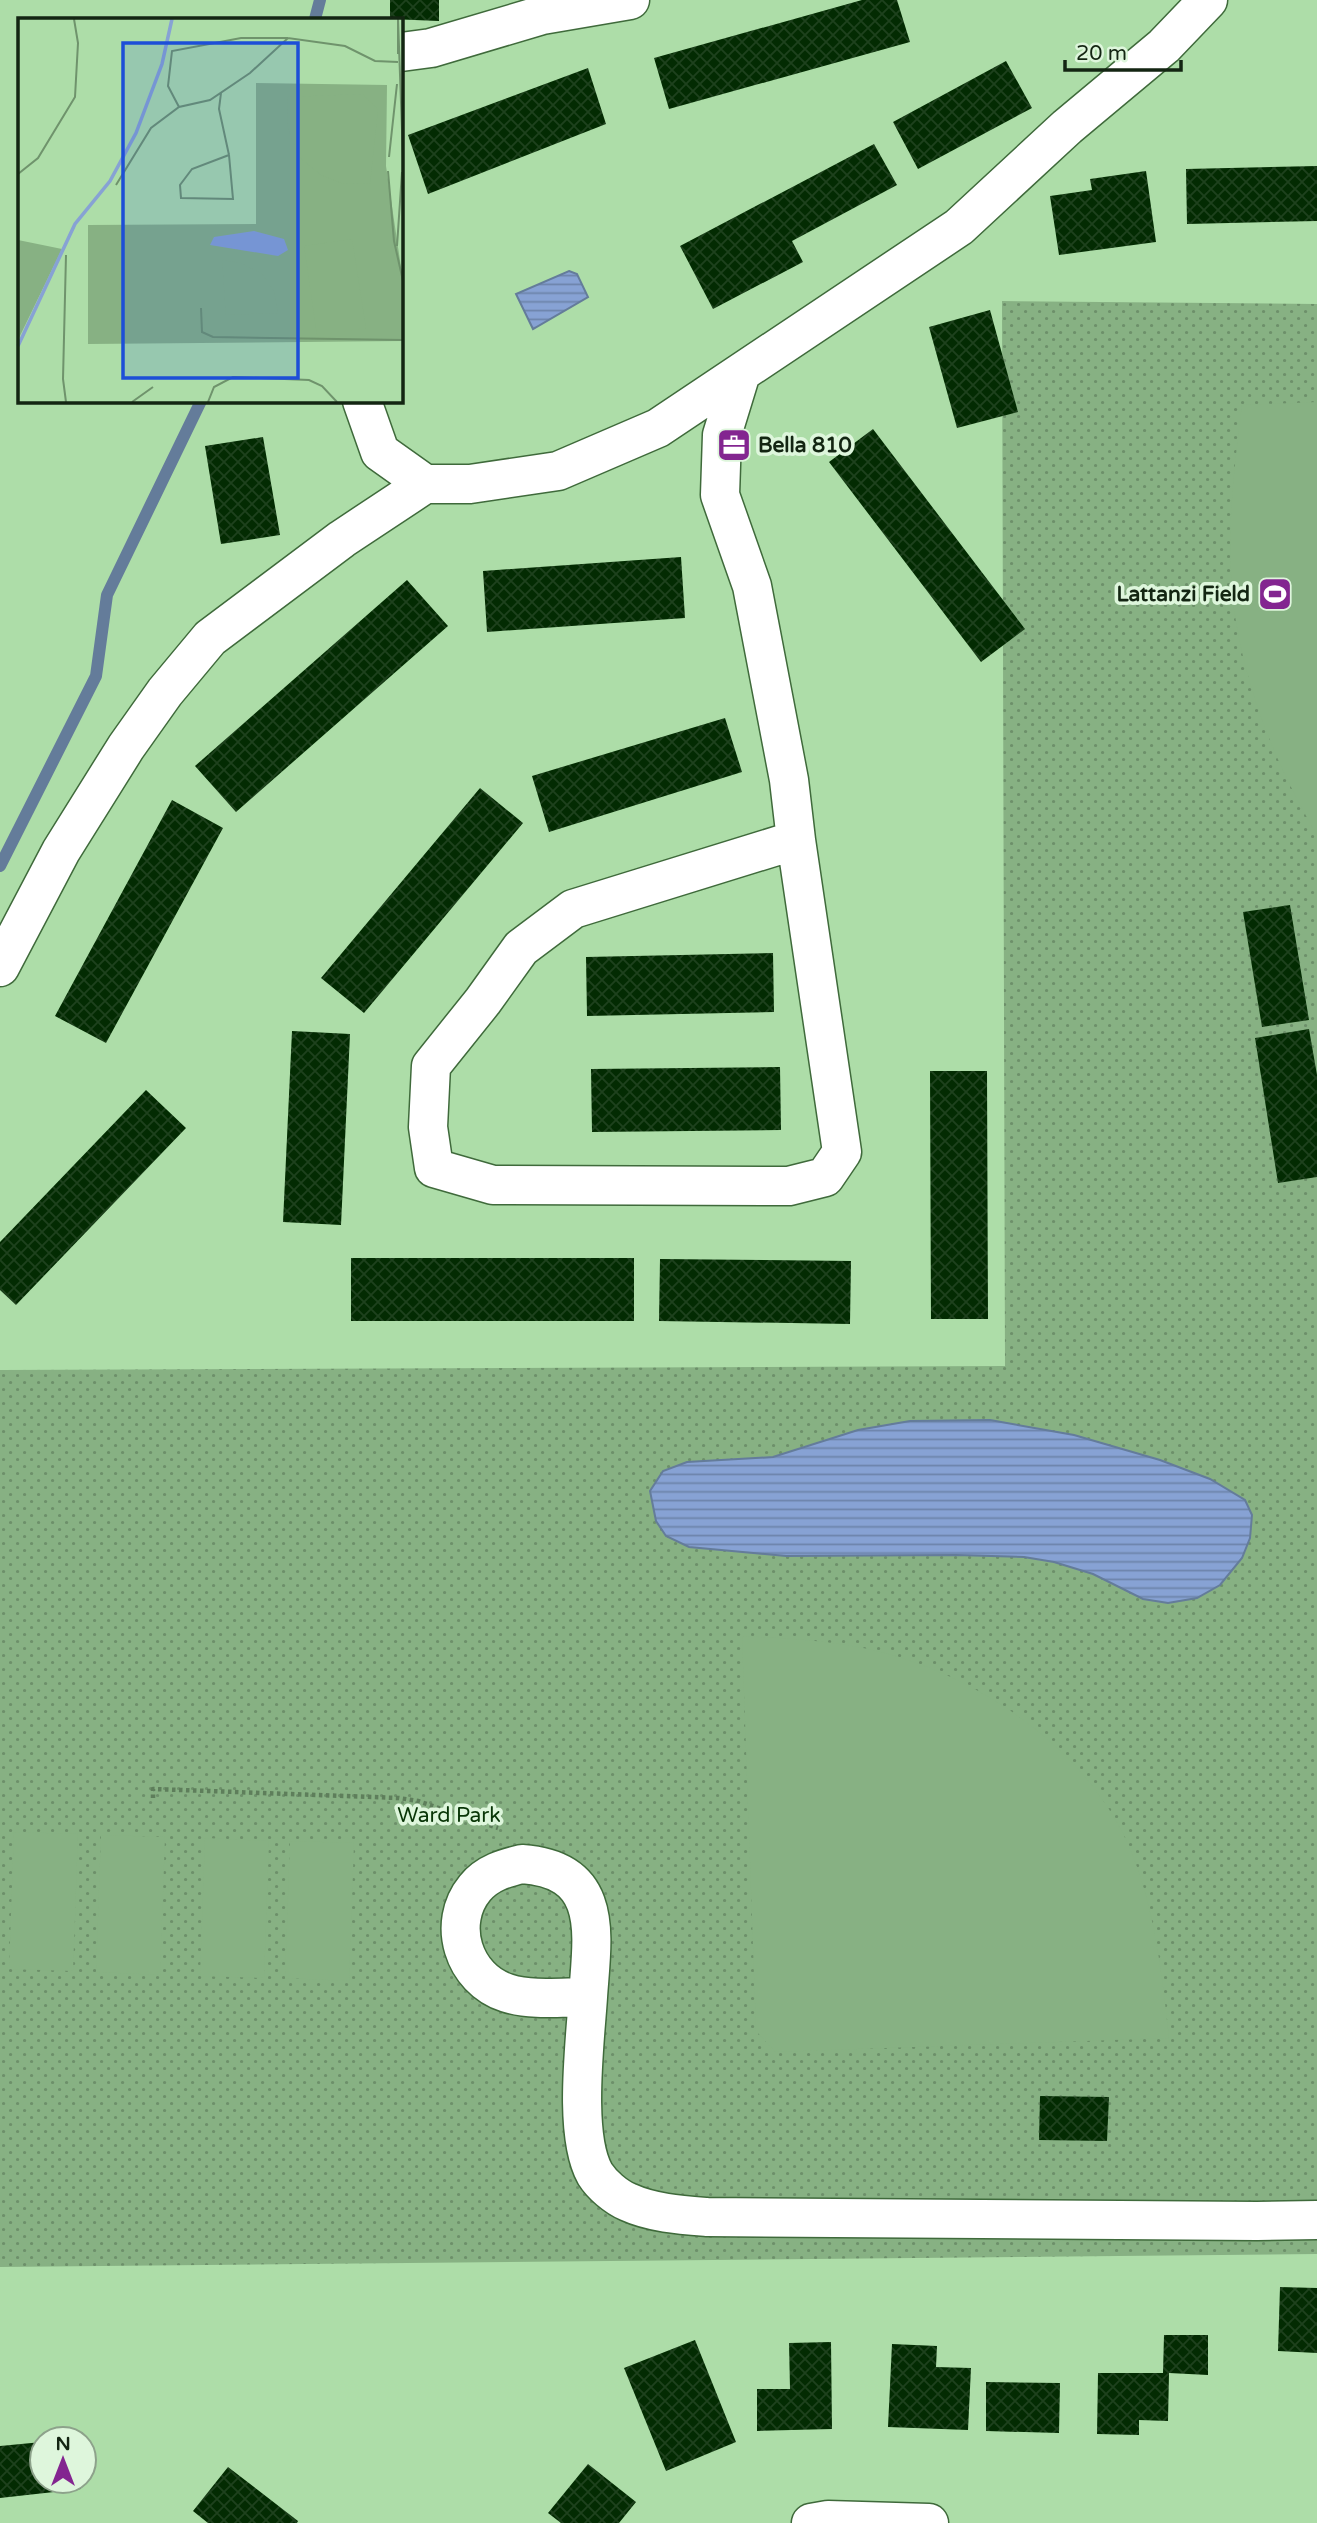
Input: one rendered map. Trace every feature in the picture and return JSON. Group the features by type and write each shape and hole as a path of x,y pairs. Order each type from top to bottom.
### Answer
{"street":[{"path":"402,52 430,48 542,15 630,0"},
{"path":"0,967 61,851 126,747 164,692 210,638 342,538 425,484 470,484 558,471 658,428 959,227 1067,127 1164,46 1208,0"},
{"path":"741,373 722,435 720,495 752,586 789,779 842,1152 825,1177 789,1186 493,1185 434,1168 428,1127 431,1066 521,948 573,909 796,840"},
{"path":"362,402 380,452 425,484"},
{"path":"588,1997 507,1993 490,1985 476,1973 466,1957 461,1939 461,1920 466,1902 476,1887 489,1875 522,1864 541,1865 557,1871 572,1882 583,1896 591,1914 592,1934 583,2095 587,2152 596,2174 609,2190 626,2202 677,2215 707,2217 1317,2220"},
{"path":"811,2523 828,2520 929,2523"}],"path":[{"path":"153,1798 153,1789 342,1795 418,1801 523,1837 522,1864"}],"green space":[{"name":"Ward Park","path":"1002,301 1317,304 1317,2254 0,2267 0,1370 1005,1366"},
{"name":"Lattanzi Field","path":"1317,402 1317,835 1278,759 1249,678 1232,595 1230,541 1242,405"},
{"path":"742,1636 858,1647 901,1658 945,1674 987,1696 1026,1722 1062,1753 1094,1787 1119,1826 1137,1867 1154,1930 1169,2038 775,2052 756,2031"},
{"path":"14,1832 78,1834 73,1971 9,1969"},
{"path":"101,1835 165,1837 160,1975 96,1972"},
{"path":"205,1838 269,1841 264,1978 200,1976"},
{"path":"290,1841 354,1843 349,1981 285,1978"}],"water":[{"path":"569,271 577,274 588,297 533,329 516,294"},
{"path":"990,1420 1074,1435 1160,1460 1210,1479 1245,1500 1252,1515 1250,1538 1242,1558 1220,1585 1197,1598 1168,1603 1143,1599 1093,1574 1054,1562 1024,1557 786,1556 689,1547 666,1536 656,1521 650,1491 663,1471 687,1462 773,1457 858,1430 910,1421"}],"building":[{"path":"390,0 439,0 439,21 390,18"},
{"path":"862,0 897,0 910,42 669,109 654,58"},
{"path":"1006,61 1032,108 918,169 893,122"},
{"path":"588,68 606,124 428,194 408,135"},
{"path":"874,144 897,185 792,241 803,262 713,309 680,246"},
{"path":"1317,166 1317,221 1187,224 1186,169"},
{"path":"1146,171 1156,242 1059,255 1050,196 1092,190 1090,179"},
{"path":"990,310 1018,412 957,428 929,327"},
{"path":"873,429 1025,629 981,662 829,462"},
{"path":"263,437 280,535 221,544 205,446"},
{"path":"681,557 685,618 487,632 483,571"},
{"path":"407,580 448,626 236,812 195,766"},
{"path":"725,718 742,772 549,832 532,776"},
{"path":"480,788 523,823 364,1013 321,978"},
{"path":"172,800 223,828 106,1043 55,1016"},
{"path":"1290,905 1309,1020 1262,1027 1243,912"},
{"path":"773,953 774,1012 587,1016 586,957"},
{"path":"1309,1029 1317,1075 1317,1177 1278,1183 1255,1038"},
{"path":"292,1031 350,1034 341,1225 283,1222"},
{"path":"780,1067 781,1130 592,1132 591,1069"},
{"path":"930,1071 987,1071 988,1319 931,1319"},
{"path":"146,1090 186,1128 16,1305 0,1290 0,1242"},
{"path":"351,1258 634,1258 634,1321 351,1321"},
{"path":"660,1259 851,1261 850,1324 659,1321"},
{"path":"1040,2096 1109,2097 1107,2141 1039,2140"},
{"path":"1280,2287 1317,2288 1317,2353 1278,2351"},
{"path":"1164,2335 1208,2335 1208,2375 1169,2373 1168,2421 1139,2420 1139,2435 1097,2434 1098,2373 1163,2373"},
{"path":"695,2340 736,2442 666,2471 624,2368"},
{"path":"831,2342 832,2429 757,2431 757,2389 790,2389 789,2343"},
{"path":"892,2344 937,2346 936,2367 971,2368 968,2430 888,2427"},
{"path":"986,2382 1060,2383 1059,2433 986,2431"},
{"path":"28,2443 28,2495 0,2498 0,2446"},
{"path":"588,2464 636,2502 619,2523 561,2523 548,2513"},
{"path":"228,2467 298,2521 297,2523 208,2523 193,2511"}],"waterway":[{"path":"315,18 320,0"},
{"path":"0,866 96,676 107,595 201,402"}],"place":[{"name":"Bella 810","path":"734,445"},
{"name":"Lattanzi Field","path":"1275,594"}]}
